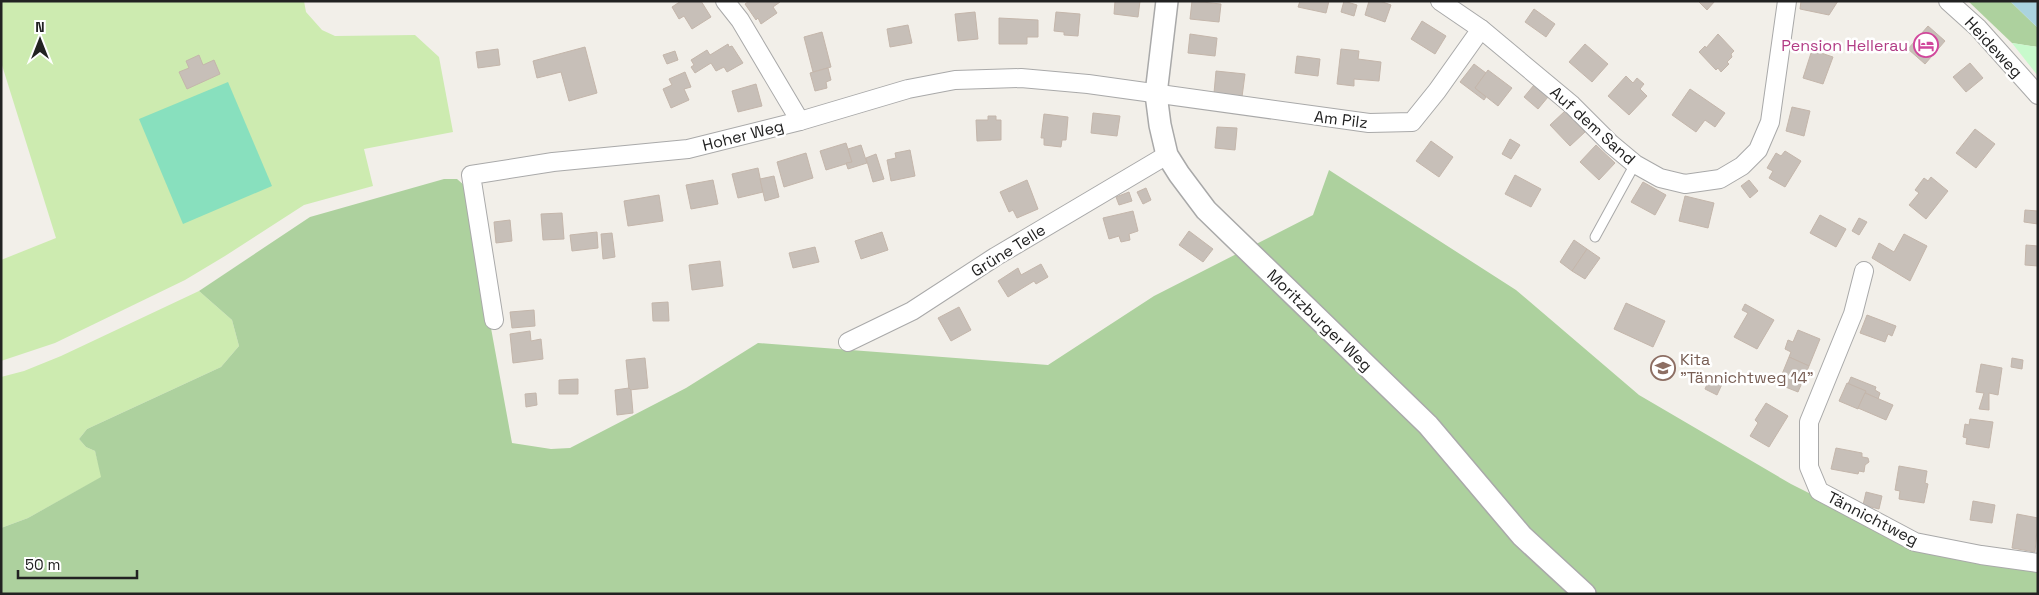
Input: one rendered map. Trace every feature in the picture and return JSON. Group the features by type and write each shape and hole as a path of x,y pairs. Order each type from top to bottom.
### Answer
{"street":[{"path":"725,1 740,20 800,121"},
{"name":"Moritzburger Weg","path":"1167,1 1156,94 1160,125 1167,155 1179,174 1206,210 1428,425 1522,536 1585,594"},
{"name":"Auf dem Sand","path":"1440,1 1481,29 1572,105 1611,144 1635,164 1660,178 1685,184 1720,179 1742,166 1758,150 1770,122 1787,1"},
{"name":"Heideweg","path":"1948,1 1978,28 2038,96"},
{"name":"Am Pilz","path":"1156,94 1369,123 1412,122 1437,91 1481,29"},
{"name":"Hoher Weg","path":"494,320 471,175 553,162 688,149 800,121 908,89 955,80 1021,78 1088,84 1156,94"},
{"name":"Grüne Telle","path":"848,342 912,311 995,257 1167,155"},
{"name":"Tännichtweg","path":"1864,271 1853,314 1809,422 1809,467 1819,491 1915,542 1981,555 2038,563"}],"lane":[{"path":"1595,237 1635,164"}],"green space":[{"path":"1,1 304,1 306,12 322,30 335,36 415,35 439,57 453,132 364,149 373,186 304,205 185,280 55,343 1,361 1,260 56,238 1,62"},
{"path":"1968,1 2010,1 2038,28 2038,47 2012,43"},
{"path":"2012,43 2038,47 2038,76"},
{"path":"228,82 272,186 183,224 139,119"},
{"path":"1329,170 1516,290 1639,395 1791,484 1914,546 2038,568 2038,594 1,594 1,528 28,518 101,477 95,451 86,447 79,439 87,429 221,367 239,346 232,320 199,291 310,217 444,179 457,179 465,186 512,443 551,449 570,448 686,388 758,343 1048,365 1154,296 1313,215"},
{"path":"199,291 232,320 239,346 221,367 87,429 79,439 86,447 95,451 102,477 28,518 1,528 1,377 24,371 61,356"}],"water":[{"path":"2010,1 2038,1 2038,28"}],"building":[{"path":"681,1 701,1 711,17 692,29 684,16 679,19 672,7"},
{"path":"749,1 780,2 773,7 777,13 761,24 745,4"},
{"path":"1115,1 1140,1 1138,17 1114,14"},
{"path":"1192,1 1221,4 1219,22 1190,19"},
{"path":"1300,1 1329,1 1326,13 1298,7"},
{"path":"1344,1 1357,5 1354,16 1341,12"},
{"path":"1369,1 1380,1 1391,5 1385,22 1365,15"},
{"path":"1698,1 1715,1 1707,10"},
{"path":"1801,1 1838,1 1829,15 1800,9"},
{"path":"1534,9 1555,24 1546,37 1525,22"},
{"path":"975,12 978,39 958,41 955,14"},
{"path":"1056,12 1080,14 1078,36 1064,35 1064,32 1054,31"},
{"path":"999,18 1038,20 1038,37 1027,37 1027,44 999,44"},
{"path":"1422,21 1446,36 1435,54 1411,39"},
{"path":"908,25 912,43 890,47 887,29"},
{"name":"Pension Hellerau","path":"1928,26 1945,41 1925,64 1908,49"},
{"path":"822,32 831,67 813,72 804,37"},
{"path":"1190,34 1217,38 1215,56 1188,53"},
{"path":"1718,34 1734,51 1731,54 1732,57 1727,62 1729,64 1721,72 1718,68 1716,70 1699,52 1705,46 1706,48"},
{"path":"728,44 729,47 732,46 743,63 727,72 724,67 716,71 711,63 695,73 691,67 694,65 691,60 707,50 710,55"},
{"path":"1585,44 1608,64 1592,82 1569,62"},
{"path":"585,47 597,93 569,101 561,72 537,78 533,61"},
{"path":"498,49 500,65 478,68 476,52"},
{"path":"1341,49 1359,51 1358,59 1381,62 1379,81 1354,79 1354,86 1337,84"},
{"path":"1812,50 1833,57 1823,84 1803,78"},
{"path":"675,51 678,60 667,64 663,55"},
{"path":"199,55 203,65 214,60 220,74 187,89 179,72 189,68 186,61"},
{"path":"1297,56 1320,59 1318,76 1295,73"},
{"path":"1970,63 1983,78 1966,92 1953,77"},
{"path":"1474,64 1486,73 1475,88 1486,97 1484,100 1460,82"},
{"path":"828,68 831,80 826,82 827,88 815,91 810,73"},
{"path":"1488,70 1512,88 1498,106 1475,88"},
{"path":"1216,71 1245,74 1242,97 1214,93"},
{"path":"685,72 691,87 684,89 689,100 671,108 663,89 672,85 669,79"},
{"path":"1626,76 1633,83 1637,78 1644,84 1640,89 1647,96 1629,115 1608,96"},
{"path":"756,84 762,106 738,112 732,91"},
{"path":"1534,85 1548,97 1538,109 1524,97"},
{"path":"1690,89 1725,113 1715,127 1705,120 1696,132 1672,115"},
{"path":"1792,107 1810,111 1804,136 1786,131"},
{"path":"1565,111 1585,132 1570,146 1550,125"},
{"path":"1093,113 1120,116 1117,136 1091,133"},
{"path":"1044,114 1068,117 1066,140 1062,140 1061,147 1044,145 1044,138 1041,138"},
{"path":"988,116 996,116 996,120 1001,120 1001,140 977,141 976,120 988,120"},
{"path":"1217,127 1237,128 1235,150 1215,148"},
{"path":"1975,129 1995,144 1976,168 1956,153"},
{"path":"1510,139 1520,145 1511,159 1502,154"},
{"path":"1431,141 1453,157 1439,177 1416,161"},
{"path":"846,143 852,162 826,170 820,151"},
{"path":"861,145 867,163 848,169 846,163 852,162 848,149"},
{"path":"1596,145 1615,163 1599,180 1580,162"},
{"path":"910,150 915,176 891,181 887,160 896,158 895,153"},
{"path":"1785,151 1801,161 1785,187 1769,178 1773,171 1767,168 1776,153 1781,156"},
{"path":"806,153 813,178 784,187 777,162"},
{"path":"876,154 884,179 873,182 866,158"},
{"path":"758,168 763,192 738,198 732,174"},
{"path":"1515,175 1541,189 1531,207 1505,194"},
{"path":"774,176 779,197 765,201 760,179"},
{"path":"1931,177 1948,191 1926,219 1909,205 1919,193 1915,190 1924,178 1928,181"},
{"path":"713,180 718,204 691,209 686,185"},
{"path":"1027,180 1038,209 1017,218 1013,210 1009,212 1000,192"},
{"path":"1749,180 1758,191 1750,198 1741,186"},
{"path":"1643,182 1666,195 1655,215 1631,202"},
{"path":"1146,188 1151,200 1143,204 1137,192"},
{"path":"1129,192 1132,201 1119,205 1116,197"},
{"path":"659,195 663,221 628,226 624,201"},
{"path":"1685,196 1714,203 1708,228 1679,221"},
{"path":"2025,210 2038,211 2038,224 2024,222"},
{"path":"1133,211 1138,231 1129,234 1130,240 1121,242 1119,236 1109,239 1103,218"},
{"path":"562,213 564,239 543,240 541,214"},
{"path":"1820,215 1846,229 1836,247 1810,233"},
{"path":"1859,218 1867,222 1859,235 1852,231"},
{"path":"510,220 512,241 496,243 494,222"},
{"path":"1189,231 1213,249 1203,262 1179,245"},
{"path":"597,232 598,248 572,251 570,235"},
{"path":"882,232 888,250 861,259 855,241"},
{"path":"612,233 615,257 603,259 601,234"},
{"path":"1904,234 1927,246 1910,281 1872,258 1879,243 1894,252"},
{"path":"1574,240 1587,249 1572,271 1560,262"},
{"path":"2026,245 2038,246 2038,266 2025,265"},
{"path":"815,247 819,262 793,268 789,253"},
{"path":"1587,249 1600,258 1585,279 1572,271"},
{"path":"720,261 723,286 692,290 689,265"},
{"path":"1041,264 1048,277 1036,284 1034,281 1008,297 998,281 1018,268 1021,275"},
{"path":"668,302 669,321 653,321 652,303"},
{"path":"1626,303 1665,321 1653,347 1614,329"},
{"path":"1745,304 1774,320 1757,349 1734,337 1748,313 1742,310"},
{"path":"959,307 971,330 951,341 938,318"},
{"path":"534,310 535,326 512,328 510,312"},
{"path":"1867,315 1896,326 1892,336 1888,334 1885,342 1860,333"},
{"path":"1798,330 1820,339 1809,366 1789,357 1791,352 1785,349 1788,340 1793,342"},
{"path":"530,331 531,341 541,339 543,359 513,363 510,334"},
{"path":"1789,357 1809,366 1798,392 1778,384"},
{"path":"645,358 648,388 629,390 626,360"},
{"path":"2012,358 2023,360 2022,369 2011,367"},
{"path":"1981,364 2002,368 1998,395 1989,393 1989,410 1979,409 1984,393 1976,392"},
{"path":"1711,375 1724,380 1717,395 1705,389"},
{"path":"1851,377 1876,387 1875,390 1880,393 1878,399 1848,384"},
{"path":"578,379 578,394 559,394 559,380"},
{"path":"1847,383 1866,391 1858,409 1839,401"},
{"path":"629,388 631,390 633,413 617,415 615,390"},
{"path":"536,393 537,405 526,407 525,394"},
{"path":"1865,393 1893,405 1886,420 1858,408"},
{"path":"1766,403 1788,416 1769,447 1750,436 1758,423 1755,420"},
{"path":"1970,419 1993,422 1989,448 1966,444 1967,438 1963,437 1965,424 1969,425"},
{"path":"1836,448 1862,453 1862,457 1868,458 1869,462 1865,465 1864,472 1859,471 1858,474 1831,469"},
{"path":"1899,466 1927,471 1925,483 1928,484 1924,503 1899,499 1900,491 1895,490"},
{"path":"1866,492 1882,496 1879,509 1863,505"},
{"path":"1973,501 1995,505 1992,523 1970,520"},
{"path":"2017,514 2038,518 2035,552 2012,548"}],"place":[{"name":"Pension Hellerau","path":"1926,45"},
{"name":"Kita \"Tännichtweg 14\"","path":"1663,368"}]}
